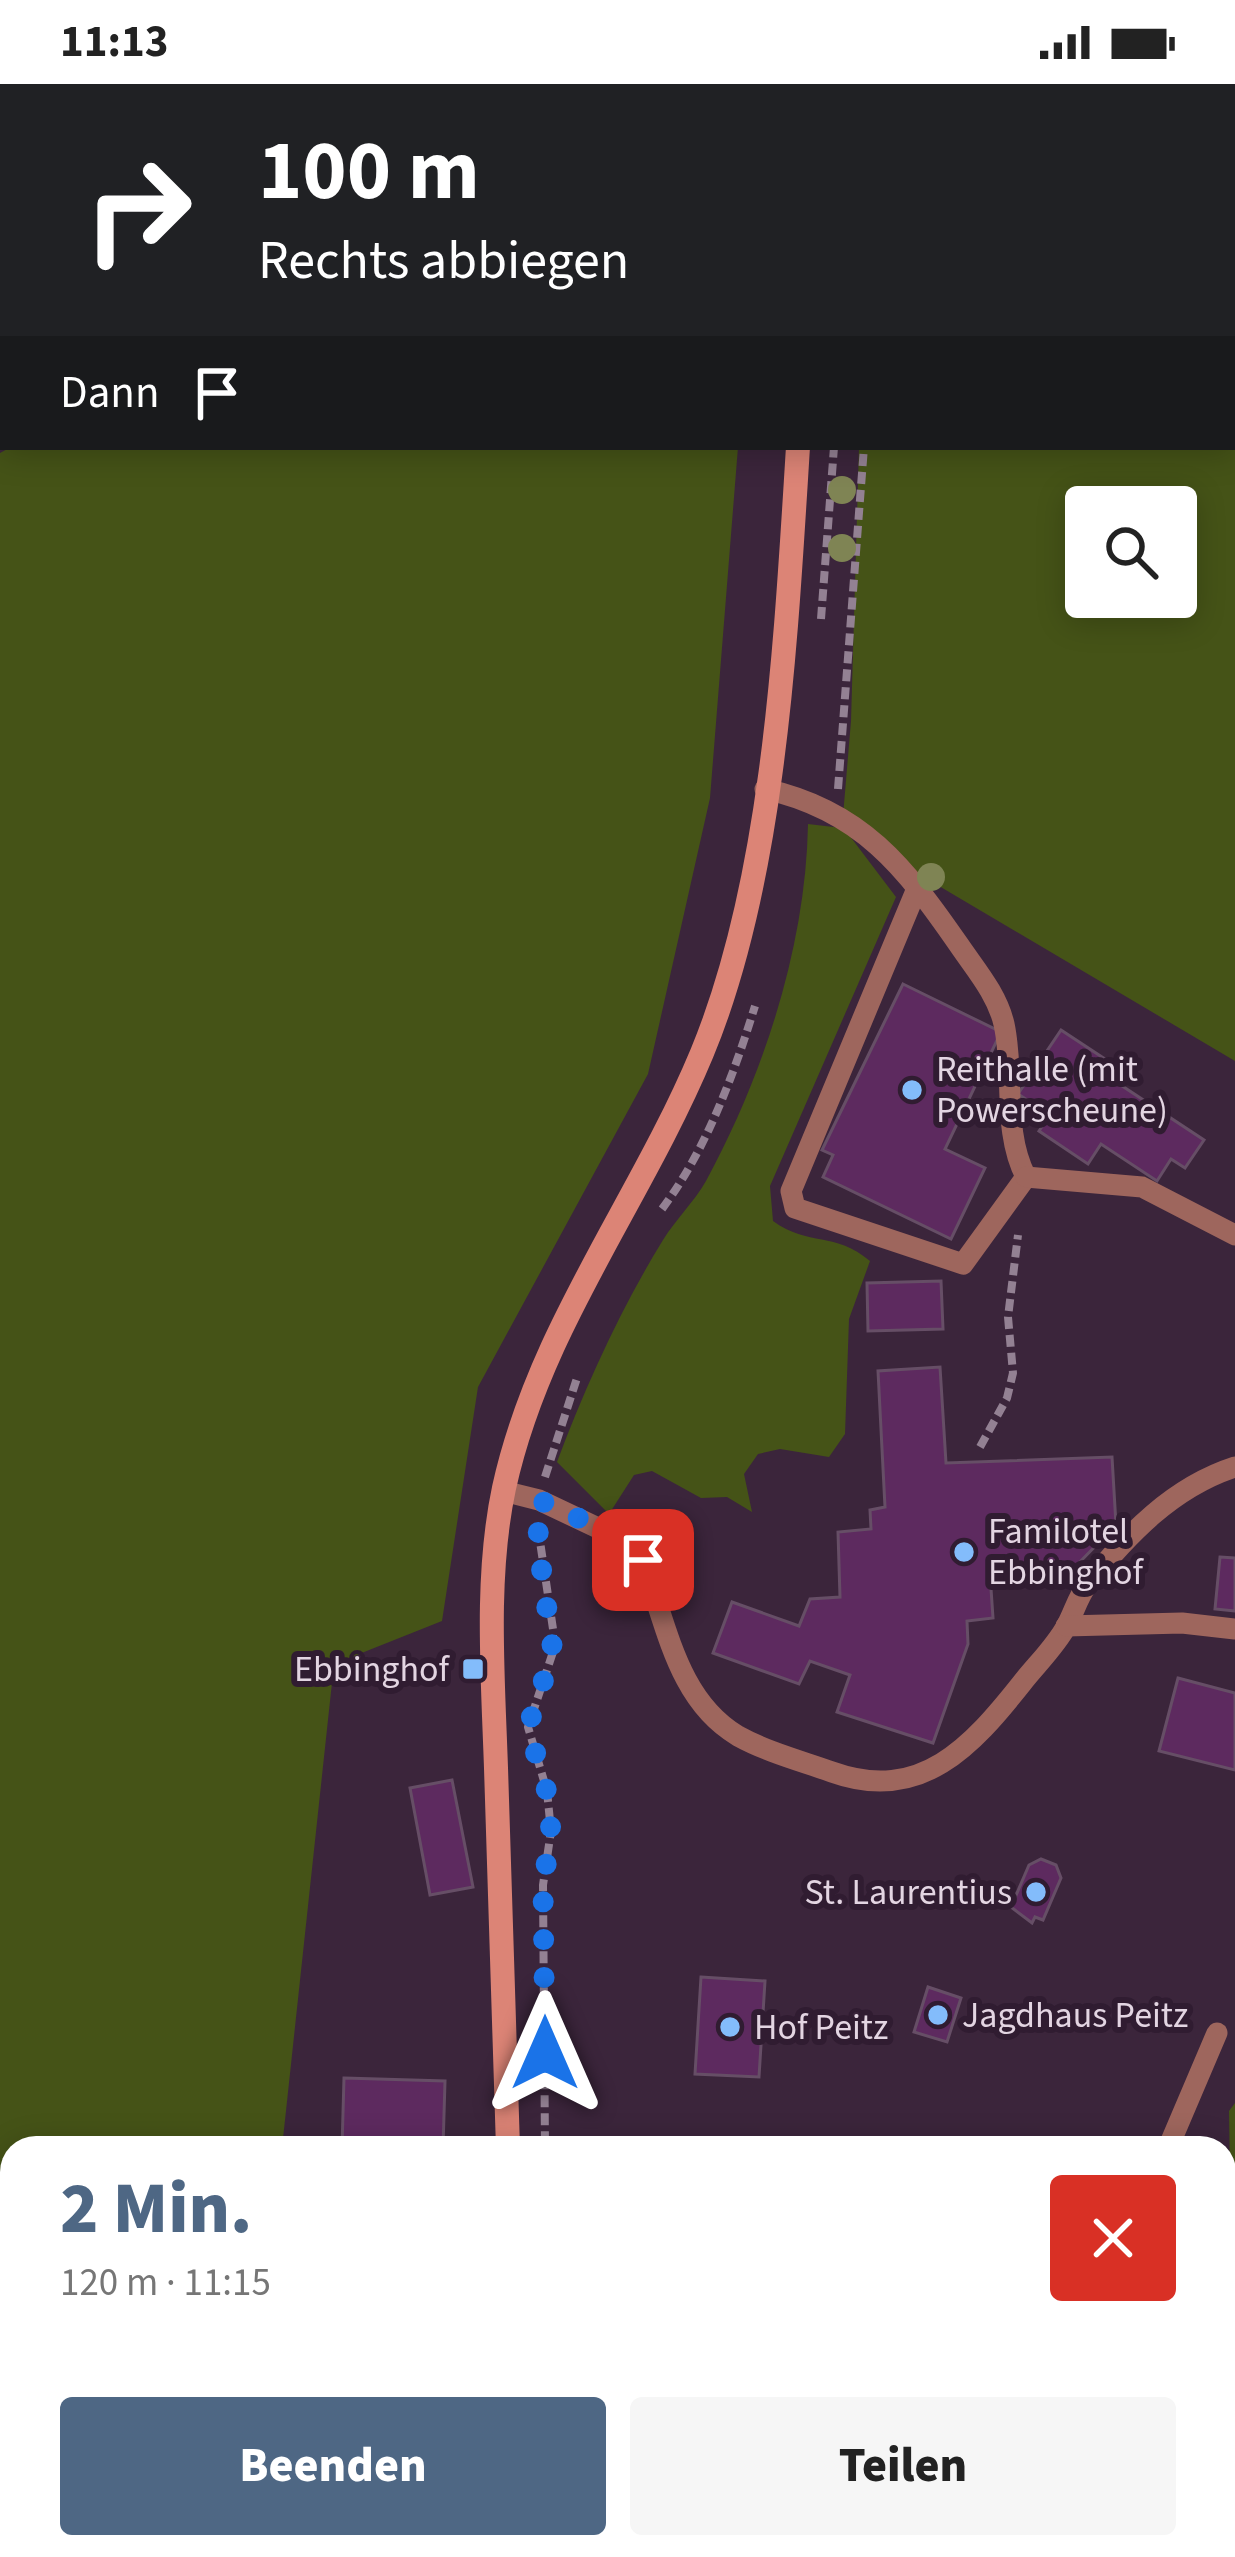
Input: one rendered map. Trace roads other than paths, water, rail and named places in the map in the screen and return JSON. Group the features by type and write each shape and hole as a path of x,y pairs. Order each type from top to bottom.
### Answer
{"street":[{"path":"508,2136 493,1675 503,1491 524,1412 555,1334 704,1048 736,944 765,789 798,450"}],"lane":[{"path":"765,789 839,814 883,848 918,886 994,995 1003,1019 1013,1153 1026,1177"},
{"path":"918,886 799,1166 791,1191 795,1208 963,1264 1026,1177"},
{"path":"1026,1177 1142,1187 1235,1235"},
{"path":"503,1491 539,1500 636,1546 683,1673 710,1713 754,1744 849,1779 880,1782 916,1775 965,1751 1066,1626 1085,1587 1156,1511 1181,1490 1235,1467"},
{"path":"1066,1626 1182,1622 1235,1629"},
{"path":"1173,2136 1217,2032"}],"place":[{"name":"Reithalle (mit Powerscheune)","path":"912,1090"},
{"name":"Familotel Ebbinghof","path":"964,1552"},
{"name":"Ebbinghof","path":"473,1669"},
{"name":"St. Laurentius","path":"1036,1892"},
{"name":"Jagdhaus Peitz","path":"938,2015"},
{"name":"Hof Peitz","path":"730,2027"}]}
